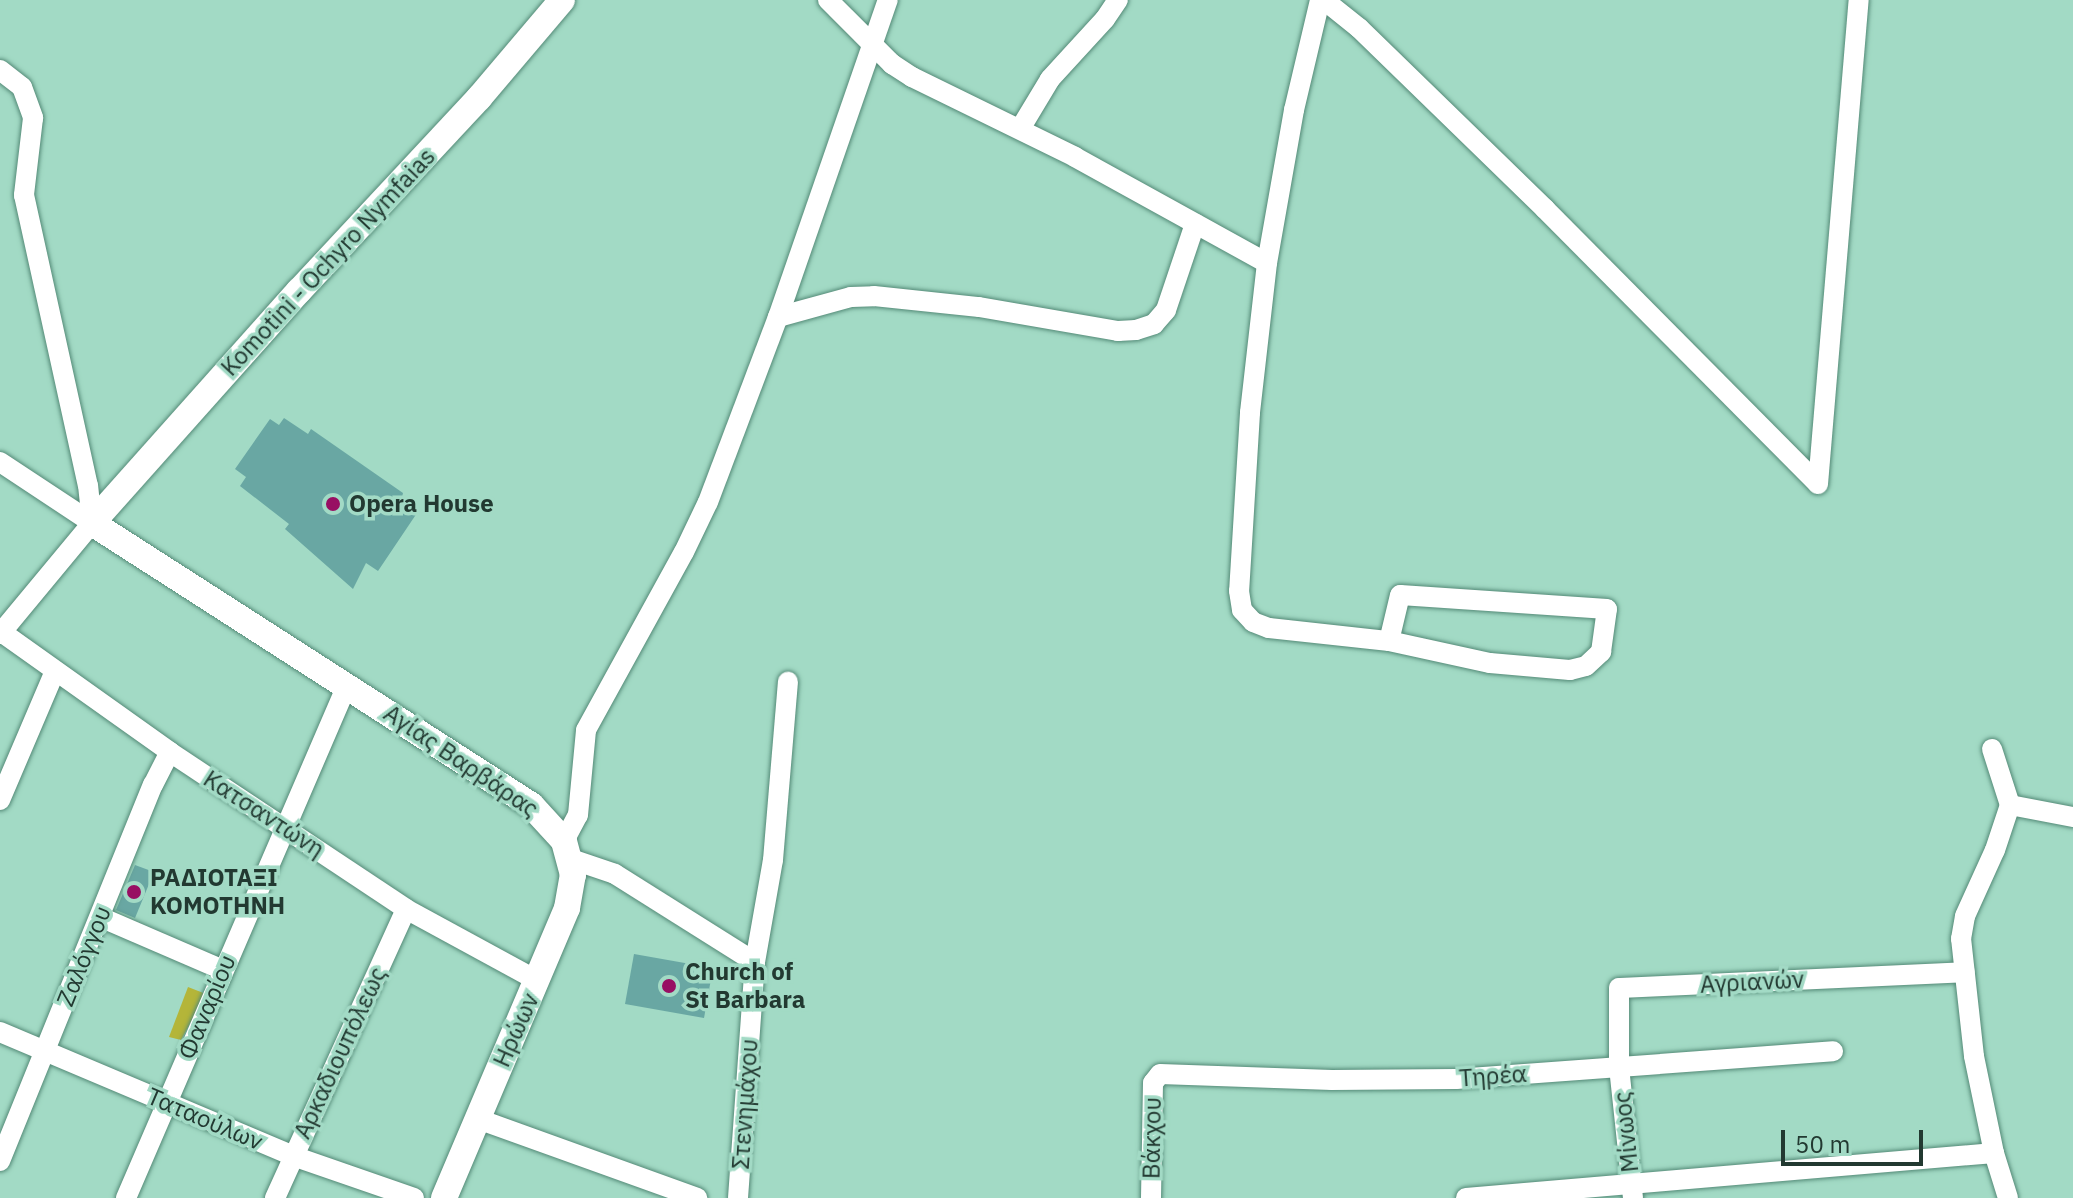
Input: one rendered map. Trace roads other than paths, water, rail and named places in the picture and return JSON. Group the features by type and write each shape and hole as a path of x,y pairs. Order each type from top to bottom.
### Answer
{"main road":[{"name":"Komotini - Ochyro Nymfaias","path":"92,523 299,291 479,98 562,0"},
{"name":"Αγίας Βαρβάρας","path":"92,523 531,805 568,850"},
{"name":"Ηρώων","path":"444,1198 567,908 573,875 568,850"}],"street":[{"path":"828,0 872,46 912,77 1020,129 1267,263"},
{"path":"568,850 578,815 586,730 684,552 708,502 778,317 888,0"},
{"path":"1020,129 1050,79 1105,19 1118,0"},
{"path":"1389,641 1400,595 1607,609 1601,652 1586,666 1570,670 1490,663 1389,641 1269,628 1253,622 1242,610 1239,591 1250,413 1267,263 1294,110 1322,0 1359,28 1523,188 1818,484 1859,0"},
{"path":"0,70 22,87 33,118 24,195 88,485 92,523 0,633"},
{"path":"778,317 851,297 874,296 979,307 1118,331 1136,330 1154,324 1166,310 1195,224"},
{"name":"Αγίας Βαρβάρας","path":"0,462 92,523"},
{"name":"Κατσαντώνη","path":"0,633 170,752 406,909 538,981"},
{"path":"0,800 55,671"},
{"path":"755,962 773,860 788,682"},
{"name":"Φαναρίου","path":"126,1198 347,685"},
{"path":"1992,749 2010,805 1995,850 1965,916 1961,939 1974,1056 1994,1153 2008,1198"},
{"name":"Ζαλόγγου","path":"0,1161 170,752"},
{"path":"2010,805 2071,812"},
{"name":"Αγίας Βαρβάρας","path":"568,850 615,874 755,962"},
{"name":"Αρκαδιουπόλεως","path":"275,1198 406,909"},
{"path":"100,917 223,970"},
{"name":"Στενημάχου","path":"738,1198 755,962"},
{"name":"Αγριανών","path":"1619,1067 1619,988 1965,972"},
{"name":"Ταταούλων","path":"0,1032 293,1156 414,1198"},
{"name":"Τηρέα","path":"1155,1078 1165,1073 1332,1080 1456,1079 1833,1051"},
{"name":"Μίνωος","path":"1619,1067 1632,1191"},
{"name":"Βάκχου","path":"1151,1198 1155,1078"},
{"path":"478,1119 697,1198"},
{"path":"1466,1198 1632,1191 1994,1153"}],"place":[{"name":"Opera House","path":"333,504"},
{"name":"ΡΑΔΙΟΤΑΞΙ ΚΟΜΟΤΗΝΗ","path":"134,892"},
{"name":"Church of St Barbara","path":"669,986"}]}
